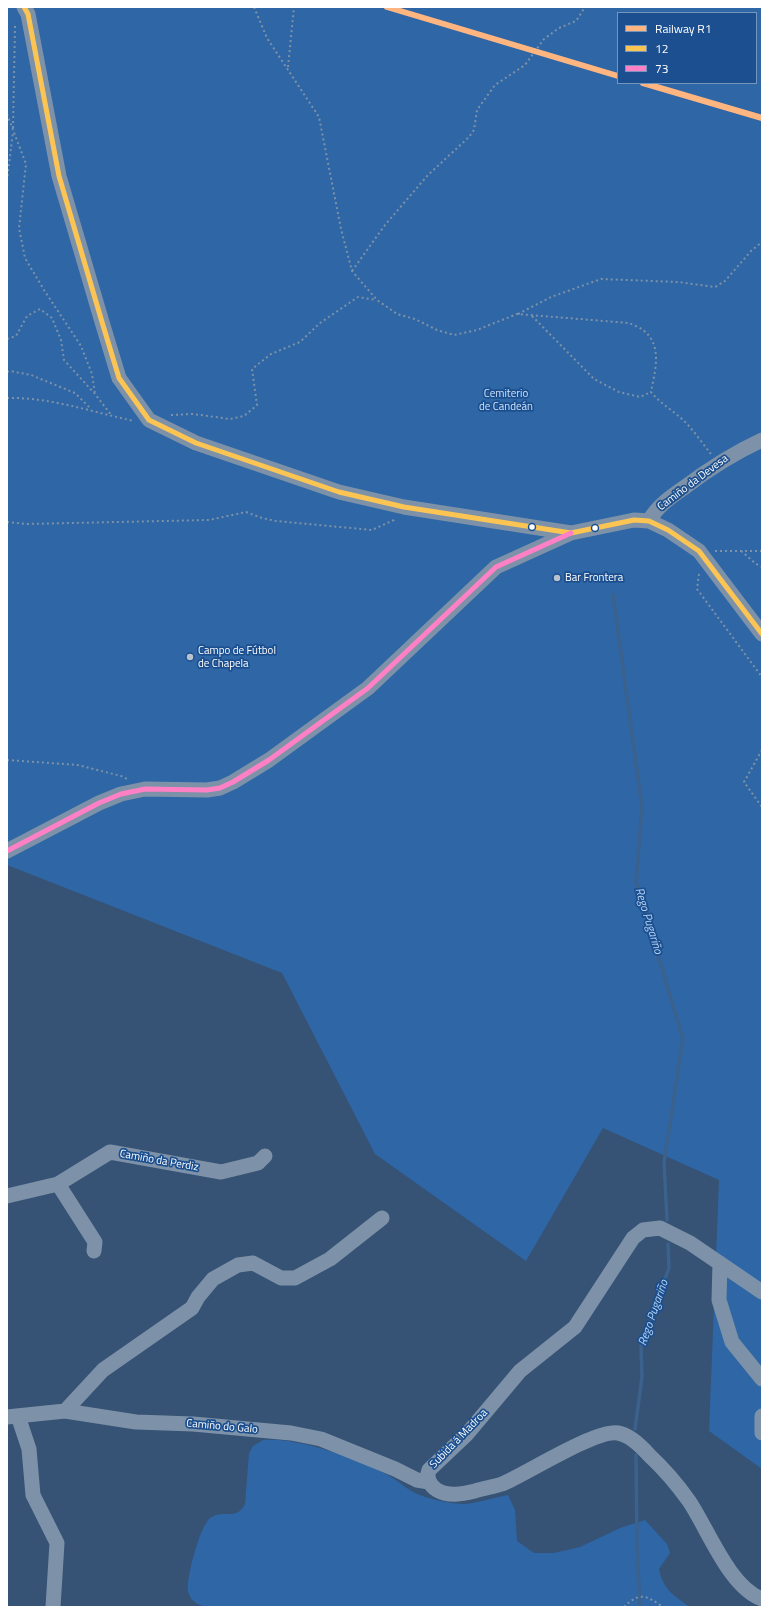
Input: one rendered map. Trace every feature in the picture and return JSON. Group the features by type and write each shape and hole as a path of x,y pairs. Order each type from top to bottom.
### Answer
{"street":[{"path":"24,7 28,14 59,176 119,378 149,420 196,443 339,492 404,507 571,533"},
{"name":"Camiño da Devesa","path":"649,521 654,512 671,497 716,464 739,450 762,440"},
{"path":"7,851 99,802 121,794 145,789 207,790 220,788 233,782 269,760 368,688 496,567 571,533 634,520 649,521 668,530 702,554 762,634"},
{"name":"Camiño da Perdiz","path":"7,1196 58,1184 110,1152 221,1172 258,1163 265,1156"},
{"path":"58,1184 95,1242 94,1251"},
{"path":"65,1411 103,1370 192,1308 198,1297 213,1279 238,1265 253,1263 281,1278 295,1278 330,1259 382,1218"},
{"name":"Subida á Madroa","path":"762,1292 690,1243 660,1228 643,1230 634,1238 575,1328 520,1370 467,1434 430,1470 428,1476 429,1482 435,1489 444,1494 464,1493 501,1484 536,1468 578,1444 605,1434 616,1432 625,1435 639,1444 670,1475 690,1502 735,1579 753,1596 762,1599"},
{"path":"720,1263 719,1300 732,1342 762,1379"},
{"name":"Camiño do Galo","path":"13,1416 65,1411 136,1422 193,1424 291,1433 321,1439 395,1468 417,1480 429,1482"},
{"path":"13,1416 29,1449 33,1495 56,1543 53,1607"},
{"path":"762,1416 762,1433"}],"path":[{"path":"254,7 266,38 288,68 319,117 340,229 352,271 377,300 397,314 415,319 436,330 454,334 477,330 517,314 551,297 601,279 678,282 716,287 725,281 751,251 762,242"},
{"path":"288,68 294,7"},
{"path":"352,271 385,225 428,175 471,134 474,130 477,110 495,85 525,65 544,39 559,28 576,21 585,7"},
{"path":"7,181 13,130 15,22"},
{"path":"7,114 26,164 19,228 26,258 44,290 81,346 92,374 95,394"},
{"path":"7,398 23,398 92,410 135,421 149,420 168,415 193,414 230,419 244,416 257,405 252,370 271,354 300,342 320,323 358,297 377,300"},
{"path":"7,339 16,336 27,316 40,309 52,318 61,340 64,360 95,394 112,416"},
{"path":"517,314 629,323 643,330 655,342 655,372 651,392 658,401 684,420 712,456 716,464"},
{"path":"531,315 594,379 619,392 640,397 651,392"},
{"path":"7,372 10,371 31,375 75,393 92,410"},
{"path":"7,522 26,524 210,520 246,512 276,521 372,530 394,520 404,507"},
{"path":"762,551 708,551 702,554 697,589 762,677"},
{"path":"740,551 747,555 757,565 762,567"},
{"path":"762,750 744,782 762,807"},
{"path":"7,760 78,765 121,776 145,789"},
{"path":"624,1607 636,1598 643,1596 648,1597 662,1607"}],"green space":[{"name":"Cemiterio de Candeán","path":"7,7 762,7 762,1469 709,1431 719,1180 603,1128 526,1261 375,1154 282,973 7,865"},
{"path":"263,1440 293,1442 327,1450 375,1468 413,1492 424,1497 437,1500 468,1504 508,1495 515,1510 517,1541 534,1553 554,1553 580,1547 620,1528 645,1520 667,1544 670,1553 659,1569 663,1582 674,1595 690,1607 206,1607 200,1605 192,1600 188,1591 191,1564 198,1541 206,1523 210,1518 215,1515 233,1514 238,1512 245,1504 249,1453 253,1446"}],"waterway":[{"name":"Rego Pugariño","path":"613,595 642,807 636,882 683,1039 664,1162 667,1220"},
{"name":"Rego Pugariño","path":"635,1429 642,1377 641,1345 669,1268 668,1244"},
{"name":"Rego Pugariño","path":"636,1455 637,1552 640,1607"}],"rail line":[{"name":"R1","path":"387,7 617,76"},
{"name":"R1","path":"646,84 762,118"}],"transit line":[{"name":"12","path":"24,7 28,14 59,176 102,322 119,378 149,420 196,443 339,492 404,507 571,533 634,520 649,521 668,530 699,551 762,634"},
{"name":"73","path":"7,851 99,803 121,794 145,789 207,790 220,788 233,782 269,760 368,688 496,567 571,533"}],"place":[{"name":"Bar Frontera","path":"557,578"},
{"name":"Campo de Fútbol de Chapela","path":"190,657"}]}
